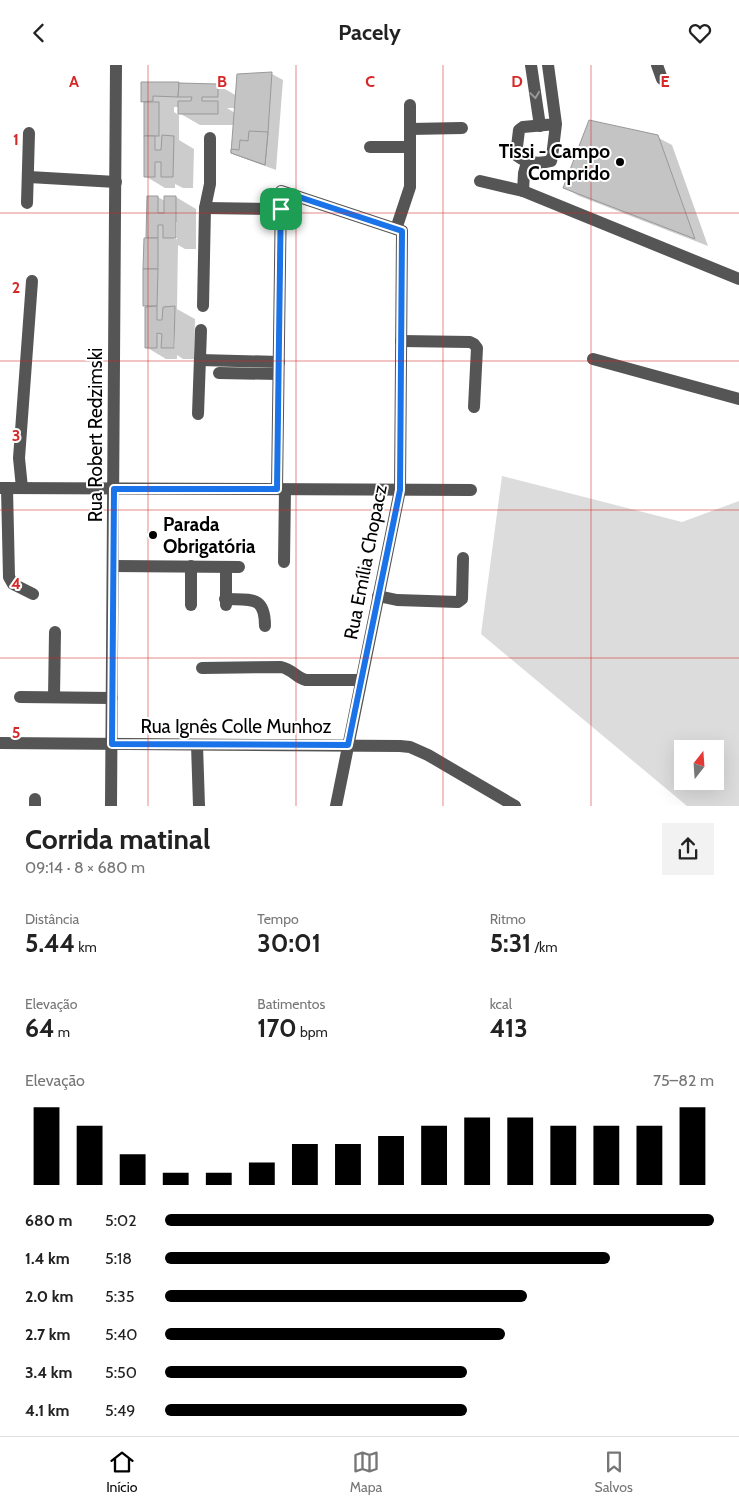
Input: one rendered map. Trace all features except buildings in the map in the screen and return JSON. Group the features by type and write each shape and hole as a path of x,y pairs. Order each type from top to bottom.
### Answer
{"street":[{"name":"Rua Robert Redzimski","path":"111,806 116,65"},
{"path":"531,65 540,126"},
{"path":"548,65 556,125 551,161 528,162 516,155 519,130 527,126 556,125"},
{"path":"657,65 662,79"},
{"name":"Rua Emília Chopacz","path":"336,806 400,490 401,341 399,230 410,187 410,105"},
{"path":"410,129 462,128"},
{"path":"27,203 30,133"},
{"path":"203,306 204,208 210,184 210,139"},
{"path":"370,147 410,147"},
{"path":"523,191 524,173 528,162"},
{"path":"29,177 116,182"},
{"path":"480,181 523,191 739,279"},
{"path":"284,562 279,368 281,191 399,230"},
{"path":"204,208 281,209"},
{"path":"22,488 19,458 32,281"},
{"path":"198,413 201,330"},
{"path":"401,341 474,344 477,348 474,407"},
{"path":"593,359 739,399"},
{"path":"200,360 279,368"},
{"path":"219,373 279,368"},
{"path":"33,594 13,585 9,577 4,488 471,490"},
{"path":"378,596 397,600 458,602 462,599 463,592 463,557"},
{"path":"113,566 239,567"},
{"path":"191,566 191,605"},
{"path":"226,567 225,602 251,600 260,604 265,612 265,626"},
{"path":"54,697 55,631"},
{"path":"202,667 281,667 290,669 301,679 306,680 361,680"},
{"path":"20,697 112,698"},
{"name":"Rua Ignês Colle Munhoz","path":"0,743 400,746 419,750 515,806"},
{"path":"197,745 200,806"}],"shaded area":[{"path":"502,476 682,522 739,501 739,806 687,806 481,634"}],"place":[{"name":"Tissi - Campo Comprido","path":"620,162"},
{"name":"Parada Obrigatória","path":"153,535"}],"route":[{"path":"281,191 402,231 400,490 348,745 112,744 114,489 277,489 281,209 281,191"}]}
